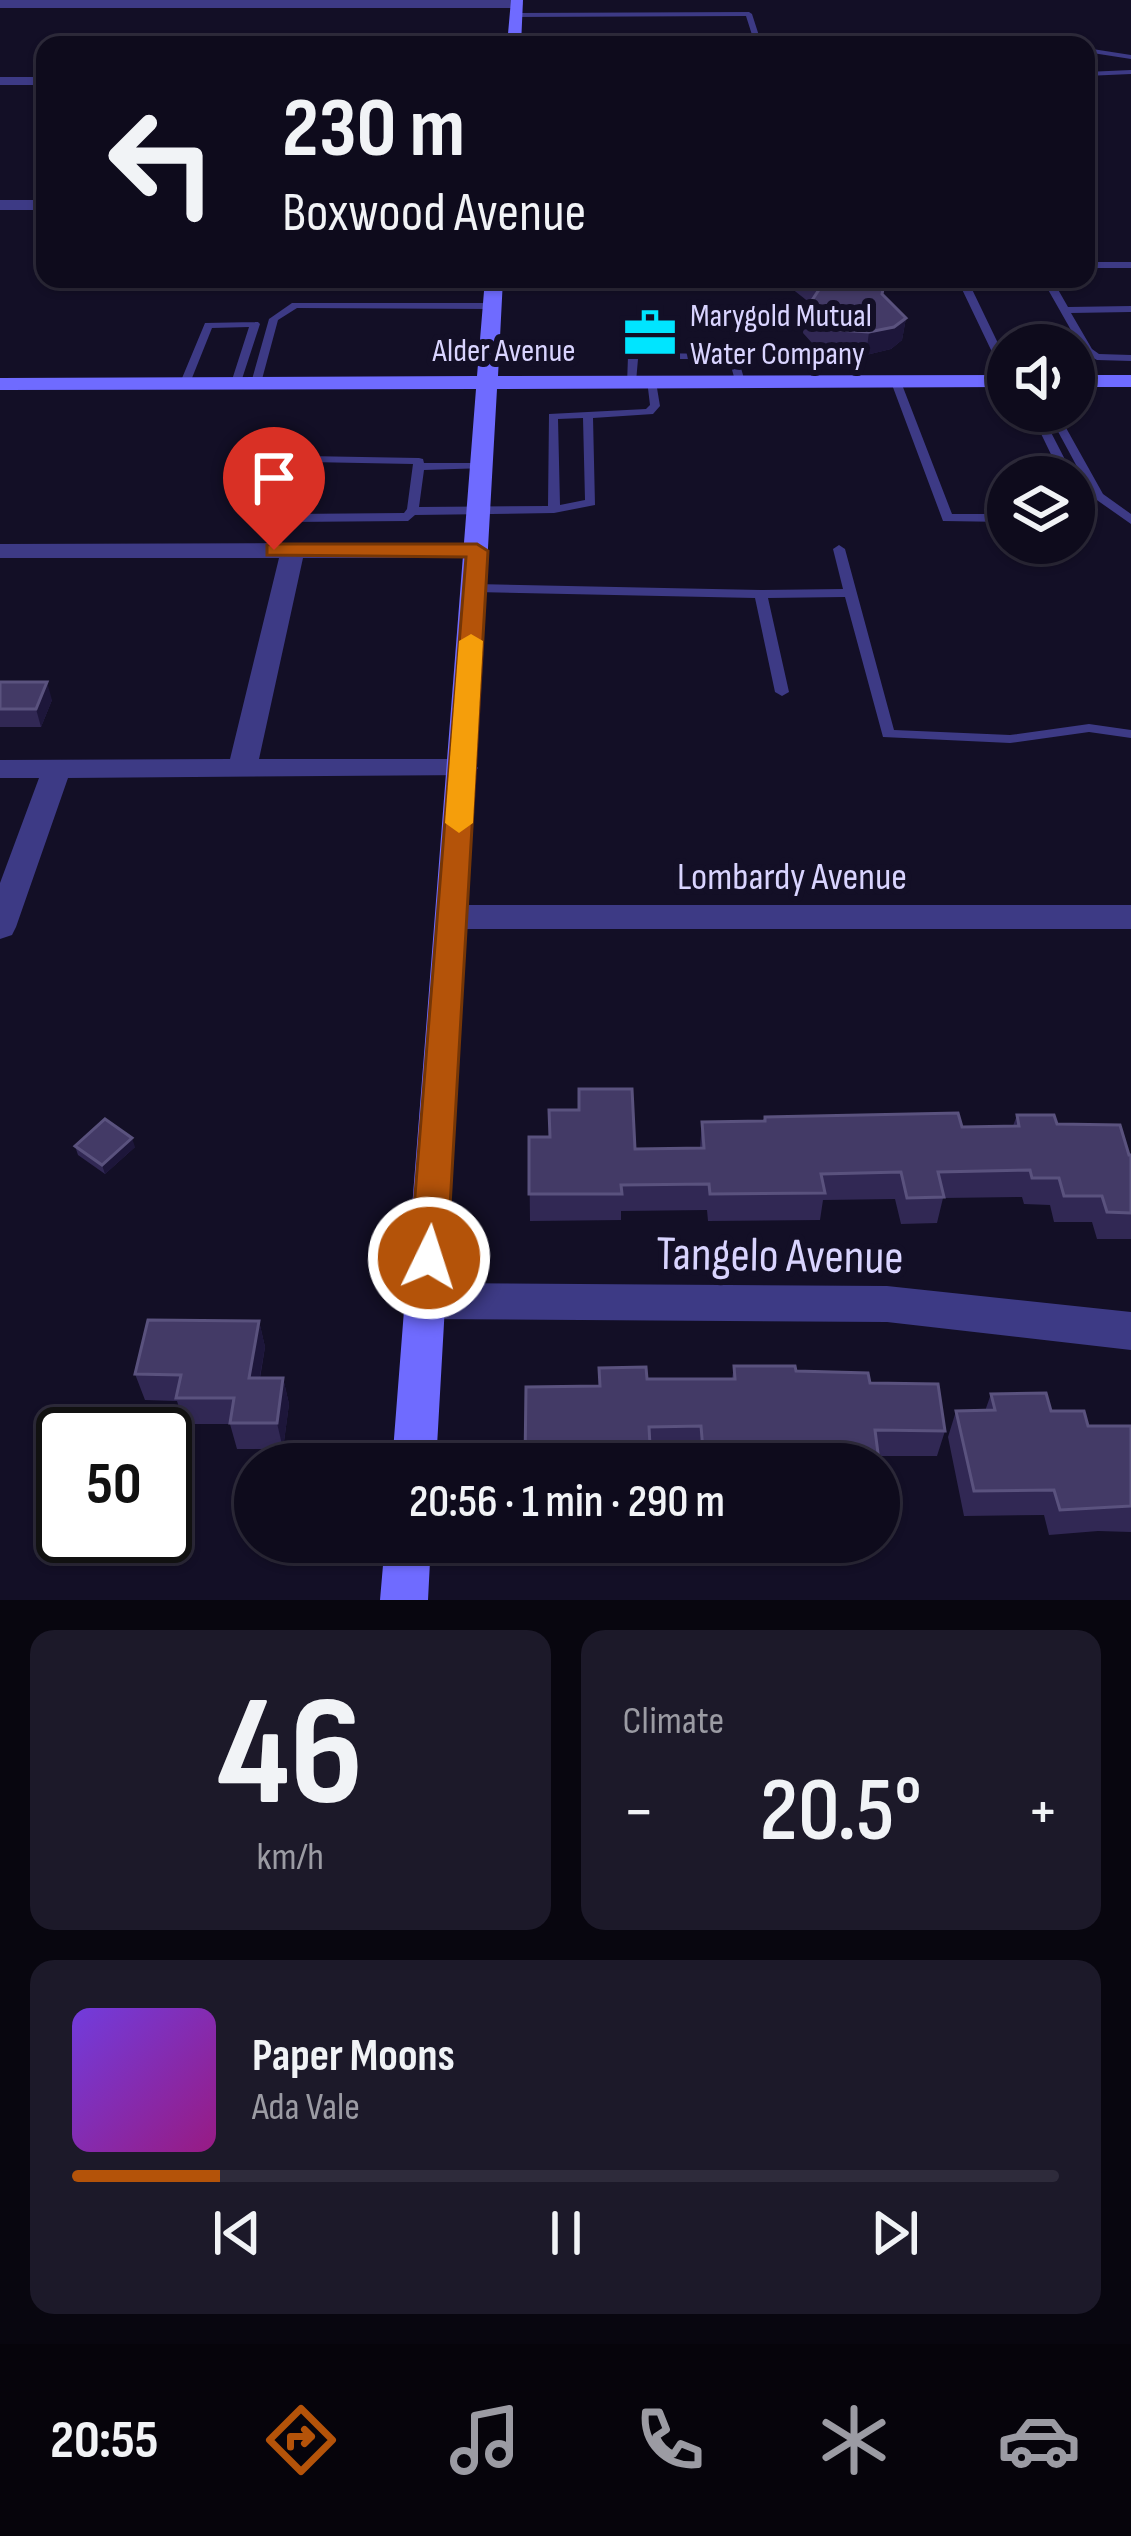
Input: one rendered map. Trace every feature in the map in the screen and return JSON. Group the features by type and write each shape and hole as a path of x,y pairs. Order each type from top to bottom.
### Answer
{"main road":[{"path":"515,36 517,6"},
{"path":"415,1443 493,288"},
{"name":"Alder Avenue","path":"0,384 987,379"},
{"path":"1095,381 1131,381"},
{"path":"404,1600 407,1563"}],"street":[{"path":"0,4 517,6"},
{"path":"0,81 36,81"},
{"path":"0,205 36,205"},
{"path":"243,766 284,550"},
{"path":"0,551 477,551"},
{"path":"0,769 463,768"},
{"path":"0,928 58,769"},
{"name":"Lombardy Avenue","path":"453,916 1131,916"},
{"name":"Tangelo Avenue","path":"425,1300 886,1304 1131,1331"}],"lane":[{"path":"517,6 749,14 756,36"},
{"path":"1118,53 1131,45"},
{"path":"1095,51 1131,57"},
{"path":"1095,74 1131,73"},
{"path":"1095,265 1131,265"},
{"path":"966,288 987,333"},
{"path":"1053,288 1088,351 1096,356 1131,358"},
{"path":"246,383 283,309 314,304 491,305"},
{"path":"1065,310 1131,309"},
{"path":"185,383 208,325 255,324 246,353 246,383"},
{"path":"554,509 553,416 649,412 655,406 633,356 733,356 740,382"},
{"path":"896,382 947,518 987,518"},
{"path":"285,518 401,518 412,511 554,509 592,501 588,416"},
{"path":"1063,432 1098,496 1131,520"},
{"path":"284,550 285,518 299,466 311,457 410,457 418,461 412,511"},
{"path":"418,467 482,466"},
{"path":"839,548 888,734 1010,739 1089,728 1131,734"},
{"path":"475,588 851,592"},
{"path":"761,594 782,692"}],"building":[{"path":"820,288 883,288 882,294 906,318 894,327 869,332 838,330 805,311"},
{"path":"0,682 47,682 36,709 0,709"},
{"path":"579,1089 632,1089 635,1149 704,1148 702,1122 765,1121 765,1117 958,1113 962,1127 1019,1126 1017,1115 1054,1115 1057,1124 1120,1125 1131,1155 1131,1213 1107,1212 1102,1196 1064,1196 1059,1178 1032,1178 1030,1170 938,1172 944,1197 907,1198 901,1172 821,1174 825,1193 710,1194 709,1184 621,1185 622,1194 529,1194 529,1137 550,1137 549,1110 579,1110"},
{"path":"105,1119 132,1138 102,1165 75,1146"},
{"path":"148,1320 259,1321 249,1378 283,1378 277,1423 230,1423 234,1398 176,1398 181,1375 135,1374"},
{"path":"734,1366 795,1366 796,1371 868,1373 870,1383 938,1384 945,1431 875,1430 877,1443 702,1443 701,1426 649,1427 650,1443 525,1443 526,1387 600,1386 599,1368 646,1367 647,1379 735,1379"},
{"path":"1046,1393 1051,1411 1084,1411 1088,1426 1131,1426 1131,1506 1060,1510 1054,1490 974,1491 956,1411 995,1410 991,1394"}],"slow traffic":[{"path":"459,823 471,641"}],"place":[{"name":"Marygold Mutual Water Company","path":"650,333"}],"route":[{"path":"274,550 477,551 429,1258"}]}
